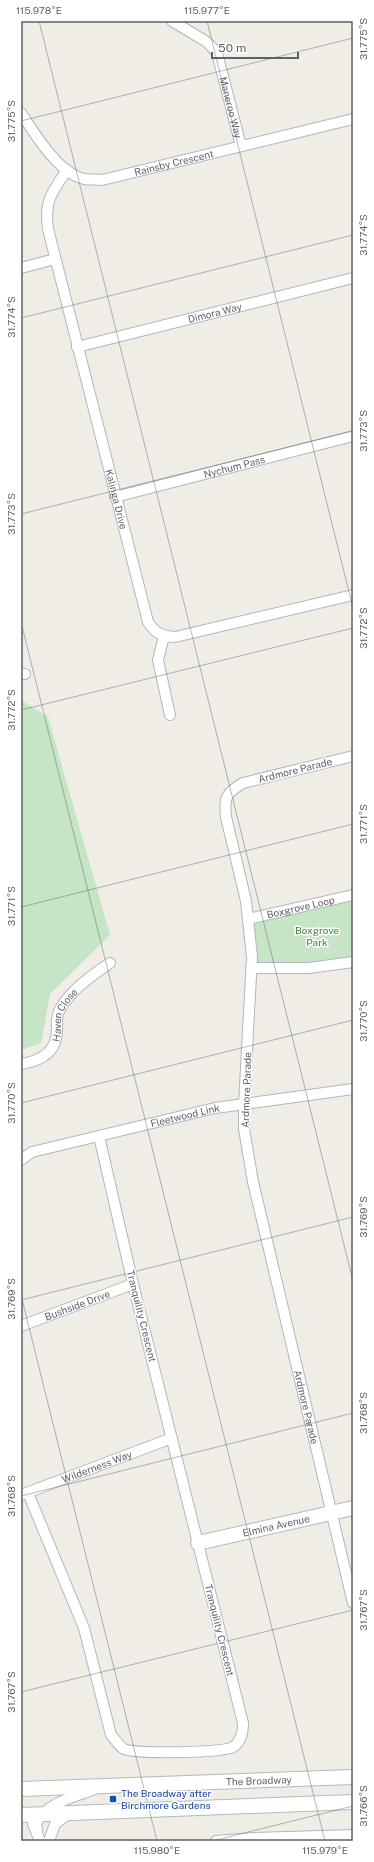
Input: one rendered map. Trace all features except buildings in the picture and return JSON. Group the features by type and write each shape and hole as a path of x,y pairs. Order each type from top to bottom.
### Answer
{"main road":[{"name":"Elmina Avenue","path":"198,1543 353,1508"},
{"name":"The Broadway","path":"21,1789 353,1777"},
{"path":"21,1815 353,1802"},
{"path":"21,1805 43,1805 50,1815"}],"street":[{"name":"Maneroo Way","path":"172,21 207,42 217,53 241,146"},
{"name":"Rainsby Crescent","path":"21,113 47,151 67,170 83,179 102,180 353,119"},
{"name":"Kalinga Drive","path":"67,170 51,194 46,213 55,259 148,622 155,632 164,636"},
{"path":"21,268 55,259"},
{"name":"Dimora Way","path":"77,348 353,278"},
{"name":"Nychum Pass","path":"115,497 353,436"},
{"path":"170,715 158,660 164,636 174,637 353,595"},
{"name":"Ardmore Parade","path":"353,756 243,784 230,791 225,803 226,817 246,901 252,968 244,1129 253,1182 353,1603"},
{"name":"Boxgrove Loop","path":"248,919 353,895"},
{"path":"252,968 309,968 353,962"},
{"name":"Haven Close","path":"21,1064 33,1062 44,1057 53,1048 57,1040 57,1017 60,1009 85,980 110,963"},
{"name":"Fleetwood Link","path":"21,1160 32,1152 215,1108 353,1089"},
{"name":"Tranquility Crescent","path":"25,1494 84,1628 103,1710 111,1736 124,1748 139,1752 216,1751 233,1747 243,1735 243,1723 134,1284 99,1136"},
{"name":"Bushside Drive","path":"21,1326 134,1284"},
{"name":"Wilderness Way","path":"25,1494 172,1438"},
{"path":"40,1841 36,1822 101,1786"},
{"path":"21,1815 30,1820 37,1830"},
{"path":"49,1841 50,1815"},
{"path":"216,1841 333,1838 353,1835"}],"green space":[{"path":"21,700 48,717 110,935 50,994 41,1043 21,1050"},
{"name":"Boxgrove Park","path":"353,895 353,962 252,968 248,919"}],"place":[{"name":"The Broadway after Birchmore Gardens","path":"113,1799"}]}
